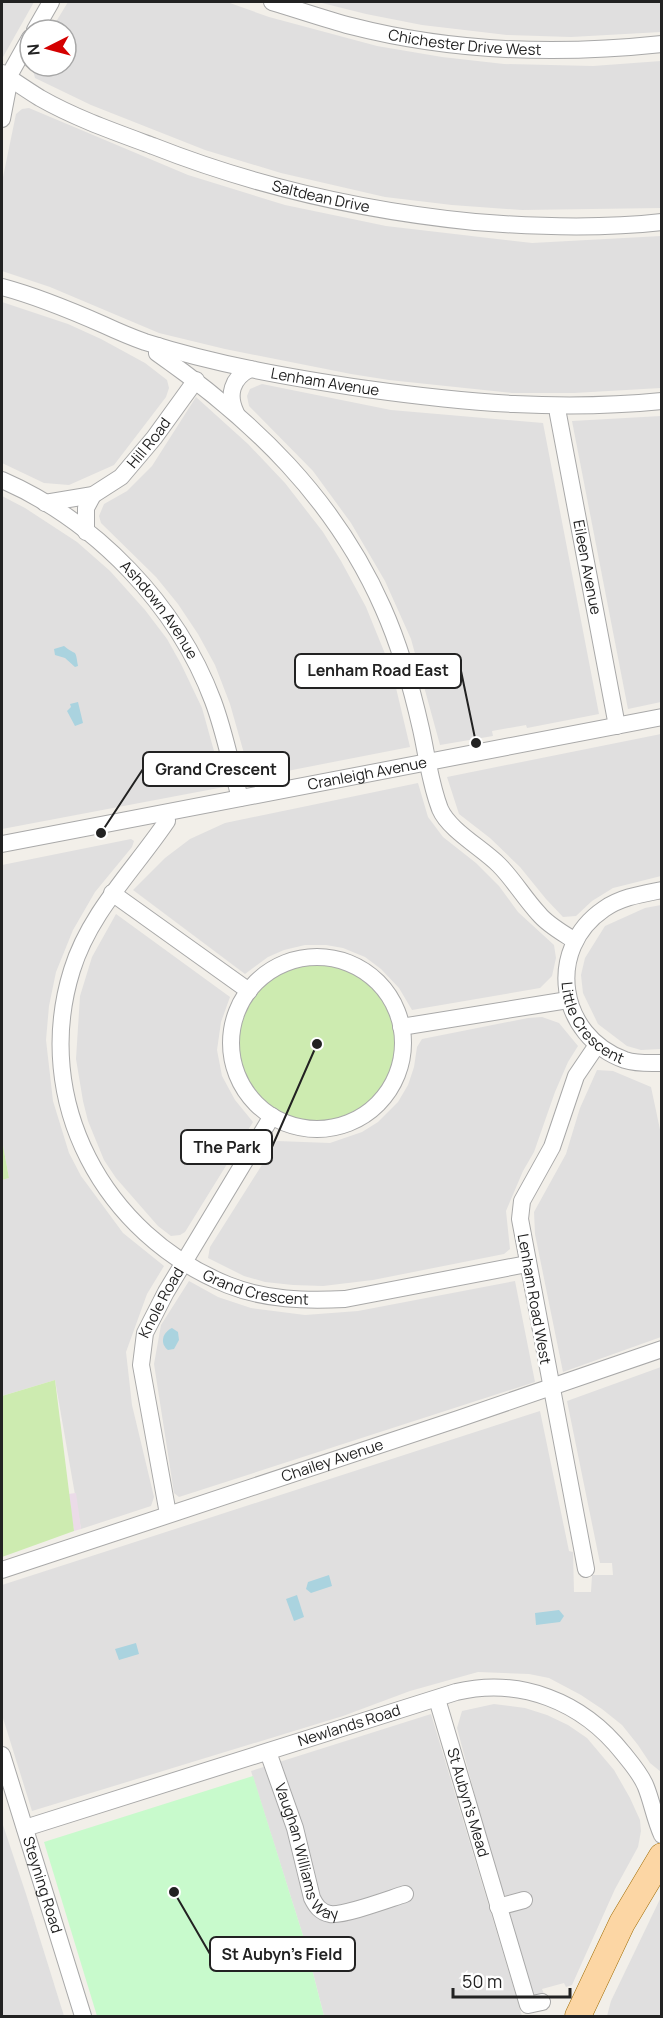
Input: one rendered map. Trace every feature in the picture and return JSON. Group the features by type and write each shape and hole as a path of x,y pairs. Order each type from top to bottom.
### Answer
{"main road":[{"path":"578,2016 622,1923 662,1856"}],"street":[{"path":"42,18 51,2"},
{"name":"Chichester Drive West","path":"272,2 357,27 489,48 585,50 662,45"},
{"path":"2,119 6,76 18,59"},
{"name":"Saltdean Drive","path":"6,76 40,98 73,114 183,158 321,199 383,211 548,227 662,222"},
{"name":"Lenham Avenue","path":"2,286 50,303 132,338 158,346 250,369 330,383 441,399 498,404 558,406 662,401"},
{"path":"158,346 157,353 236,412 280,454 339,530 383,607 393,632 416,706 437,800 447,820 501,867 541,916 575,941"},
{"path":"236,412 232,400 233,387 239,376 250,369"},
{"name":"Hill Road","path":"45,503 93,495 112,484 129,470 196,380"},
{"name":"Eileen Avenue","path":"558,406 617,726"},
{"name":"Ashdown Avenue","path":"2,480 45,503 86,532 149,592 187,647 213,701 240,798"},
{"path":"86,532 86,508 93,495"},
{"name":"Cranleigh Avenue","path":"2,844 662,717"},
{"name":"Grand Crescent","path":"165,813 167,821 112,893 79,951 71,972 65,1002 61,1051 68,1105 85,1152 109,1192 140,1228 184,1261 229,1285 284,1299 345,1299 527,1264"},
{"name":"Little Crescent","path":"661,1063 633,1062 597,1045 577,1021 568,1000 567,972 575,941 604,909 634,896 662,890"},
{"path":"112,893 249,991"},
{"path":"310,957 339,960 360,969 384,989 394,1007 400,1027 402,1049 394,1080 382,1099 365,1113 346,1124 313,1129 292,1125 272,1116 254,1102 245,1090 233,1062 231,1046 237,1010 249,991 263,976 290,961 310,957"},
{"path":"400,1027 568,1000"},
{"name":"Lenham Road West","path":"586,1569 520,1220 522,1201 552,1147 577,1075 597,1045"},
{"name":"Knole Road","path":"168,1514 141,1365 141,1354 148,1323 272,1116"},
{"name":"Chailey Avenue","path":"2,1570 550,1388 662,1348"},
{"name":"Newlands Road","path":"25,1828 469,1689 493,1687 528,1691 555,1699 572,1707 599,1727 654,1786 662,1835"},
{"name":"St Aubyn's Mead","path":"437,1699 528,2005 542,2002"},
{"name":"Vaughan Williams Way","path":"268,1752 295,1828 312,1898 317,1907 323,1912 337,1914 405,1894"},
{"name":"Steyning Road","path":"2,1755 83,2016"},
{"path":"498,1907 524,1900"}],"shaded area":[{"path":"2,2 34,2 25,18 18,18 18,30 2,56"},
{"path":"68,2 227,2 269,17 377,46 442,57 504,64 593,66 661,61 661,208 522,210 385,197 281,173 205,150 91,105 35,78 78,78 78,18 58,18"},
{"path":"318,2 661,2 661,32 571,37 507,35 422,25"},
{"path":"29,108 188,175 285,205 386,226 532,243 661,236 661,388 574,393 512,393 351,374 225,349 159,333 50,287 2,271 2,182 16,114 22,109"},
{"path":"2,302 68,324 101,339 145,363 167,380 169,388 166,397 114,465 69,485 44,483 2,463"},
{"path":"262,384 391,410 543,423 599,714 527,728 526,725 492,731 493,736 440,745 411,639 385,581 351,523 313,471 249,406 247,396 250,389"},
{"path":"196,397 248,444 285,483 323,532 341,561 366,607 392,671 410,747 251,778 230,704 215,665 198,634 156,577 101,523 99,516 104,504 127,491 152,466"},
{"path":"661,416 661,702 628,709 572,421"},
{"path":"2,496 77,542 110,571 145,610 167,639 202,708 224,787 2,829"},
{"path":"661,734 661,876 613,888 592,901 576,916 563,917 520,867 490,838 459,814 447,777"},
{"path":"418,783 428,817 443,837 476,863 499,886 518,912 554,945 556,958 552,976 540,988 412,1010 399,988 381,969 365,957 343,948 326,945 305,945 284,950 268,957 245,974 133,890 165,858 190,839 225,823"},
{"path":"131,839 134,841 132,847 95,892 73,930 56,972 49,1006 46,1040 53,1101 69,1153 81,1176 123,1233 164,1266 147,1294 126,1352 132,1405 154,1497 151,1506 81,1529 55,1380 2,1396 2,1180 9,1178 2,1140 2,865"},
{"path":"661,905 661,1049 641,1050 627,1046 598,1024 583,993 581,975 585,958 605,926 645,908"},
{"path":"116,914 230,997 221,1022 217,1050 222,1076 235,1100 253,1122 185,1232 180,1235 171,1236 158,1226 116,1178 104,1160 88,1121 83,1101 76,1059 80,996 92,957"},
{"path":"542,1017 559,1023 578,1046 568,1062 534,1152 506,1211 510,1249 504,1254 373,1280 323,1286 265,1282 244,1276 208,1258 210,1247 277,1141 330,1143 362,1132 378,1122 398,1102 408,1085 417,1047 422,1039"},
{"path":"597,1070 613,1071 651,1087 662,1139 661,1337 563,1372 535,1234 534,1212 566,1154 580,1108"},
{"path":"189,1281 218,1297 251,1308 305,1315 358,1311 515,1281 535,1382 179,1497 174,1493 154,1364 161,1325"},
{"path":"661,1367 661,1772 650,1763 622,1725 581,1695 549,1678 529,1674 478,1672 410,1691 343,1716 32,1811 2,1715 2,1585 540,1411 569,1551 573,1552 574,1592 591,1592 592,1575 613,1575 612,1563 600,1563 567,1401"},
{"path":"76,1493 81,1529 74,1531 68,1494"},
{"path":"494,1704 525,1708 547,1715 587,1738 614,1770 640,1820 641,1831 638,1847 615,1889 572,1985 566,1987 564,1983 542,1989 544,1994 539,1996 532,1995 505,1917 513,1909 507,1897 500,1890 457,1728 462,1711"},
{"path":"431,1714 522,2016 324,2016 305,1942 251,1771"},
{"path":"2,1822 26,1894 64,2016 2,2016"},
{"path":"661,1897 661,2016 607,2016 611,2001"}],"green space":[{"path":"317,964 333,965 348,970 362,977 374,987 384,999 391,1013 396,1028 396,1060 391,1075 384,1089 374,1101 362,1111 348,1118 333,1123 317,1124 301,1123 286,1118 272,1111 260,1101 250,1089 243,1075 238,1060 237,1044 238,1028 243,1013 250,999 260,987 272,977 286,970 301,965"},
{"path":"2,1140 9,1178 2,1180"},
{"path":"55,1380 74,1531 2,1557 2,1396"},
{"path":"253,1776 305,1942 324,2016 97,2016 44,1842"}],"water":[{"path":"64,646 76,654 78,666 75,667 65,658 55,655 54,649"},
{"path":"78,702 83,723 75,726 67,711 71,707 70,704"},
{"path":"172,1328 178,1332 179,1340 174,1349 168,1350 163,1338"},
{"path":"329,1575 332,1586 311,1593 306,1589 308,1582"},
{"path":"297,1595 304,1617 294,1621 286,1599"},
{"path":"559,1610 564,1616 560,1622 536,1625 535,1613"},
{"path":"136,1643 139,1654 119,1660 115,1649"}],"place":[{"name":"Lenham Road East","path":"476,743"},
{"name":"Grand Crescent","path":"101,833"},
{"name":"The Park","path":"317,1044"},
{"name":"St Aubyn's Field","path":"174,1892"}]}
